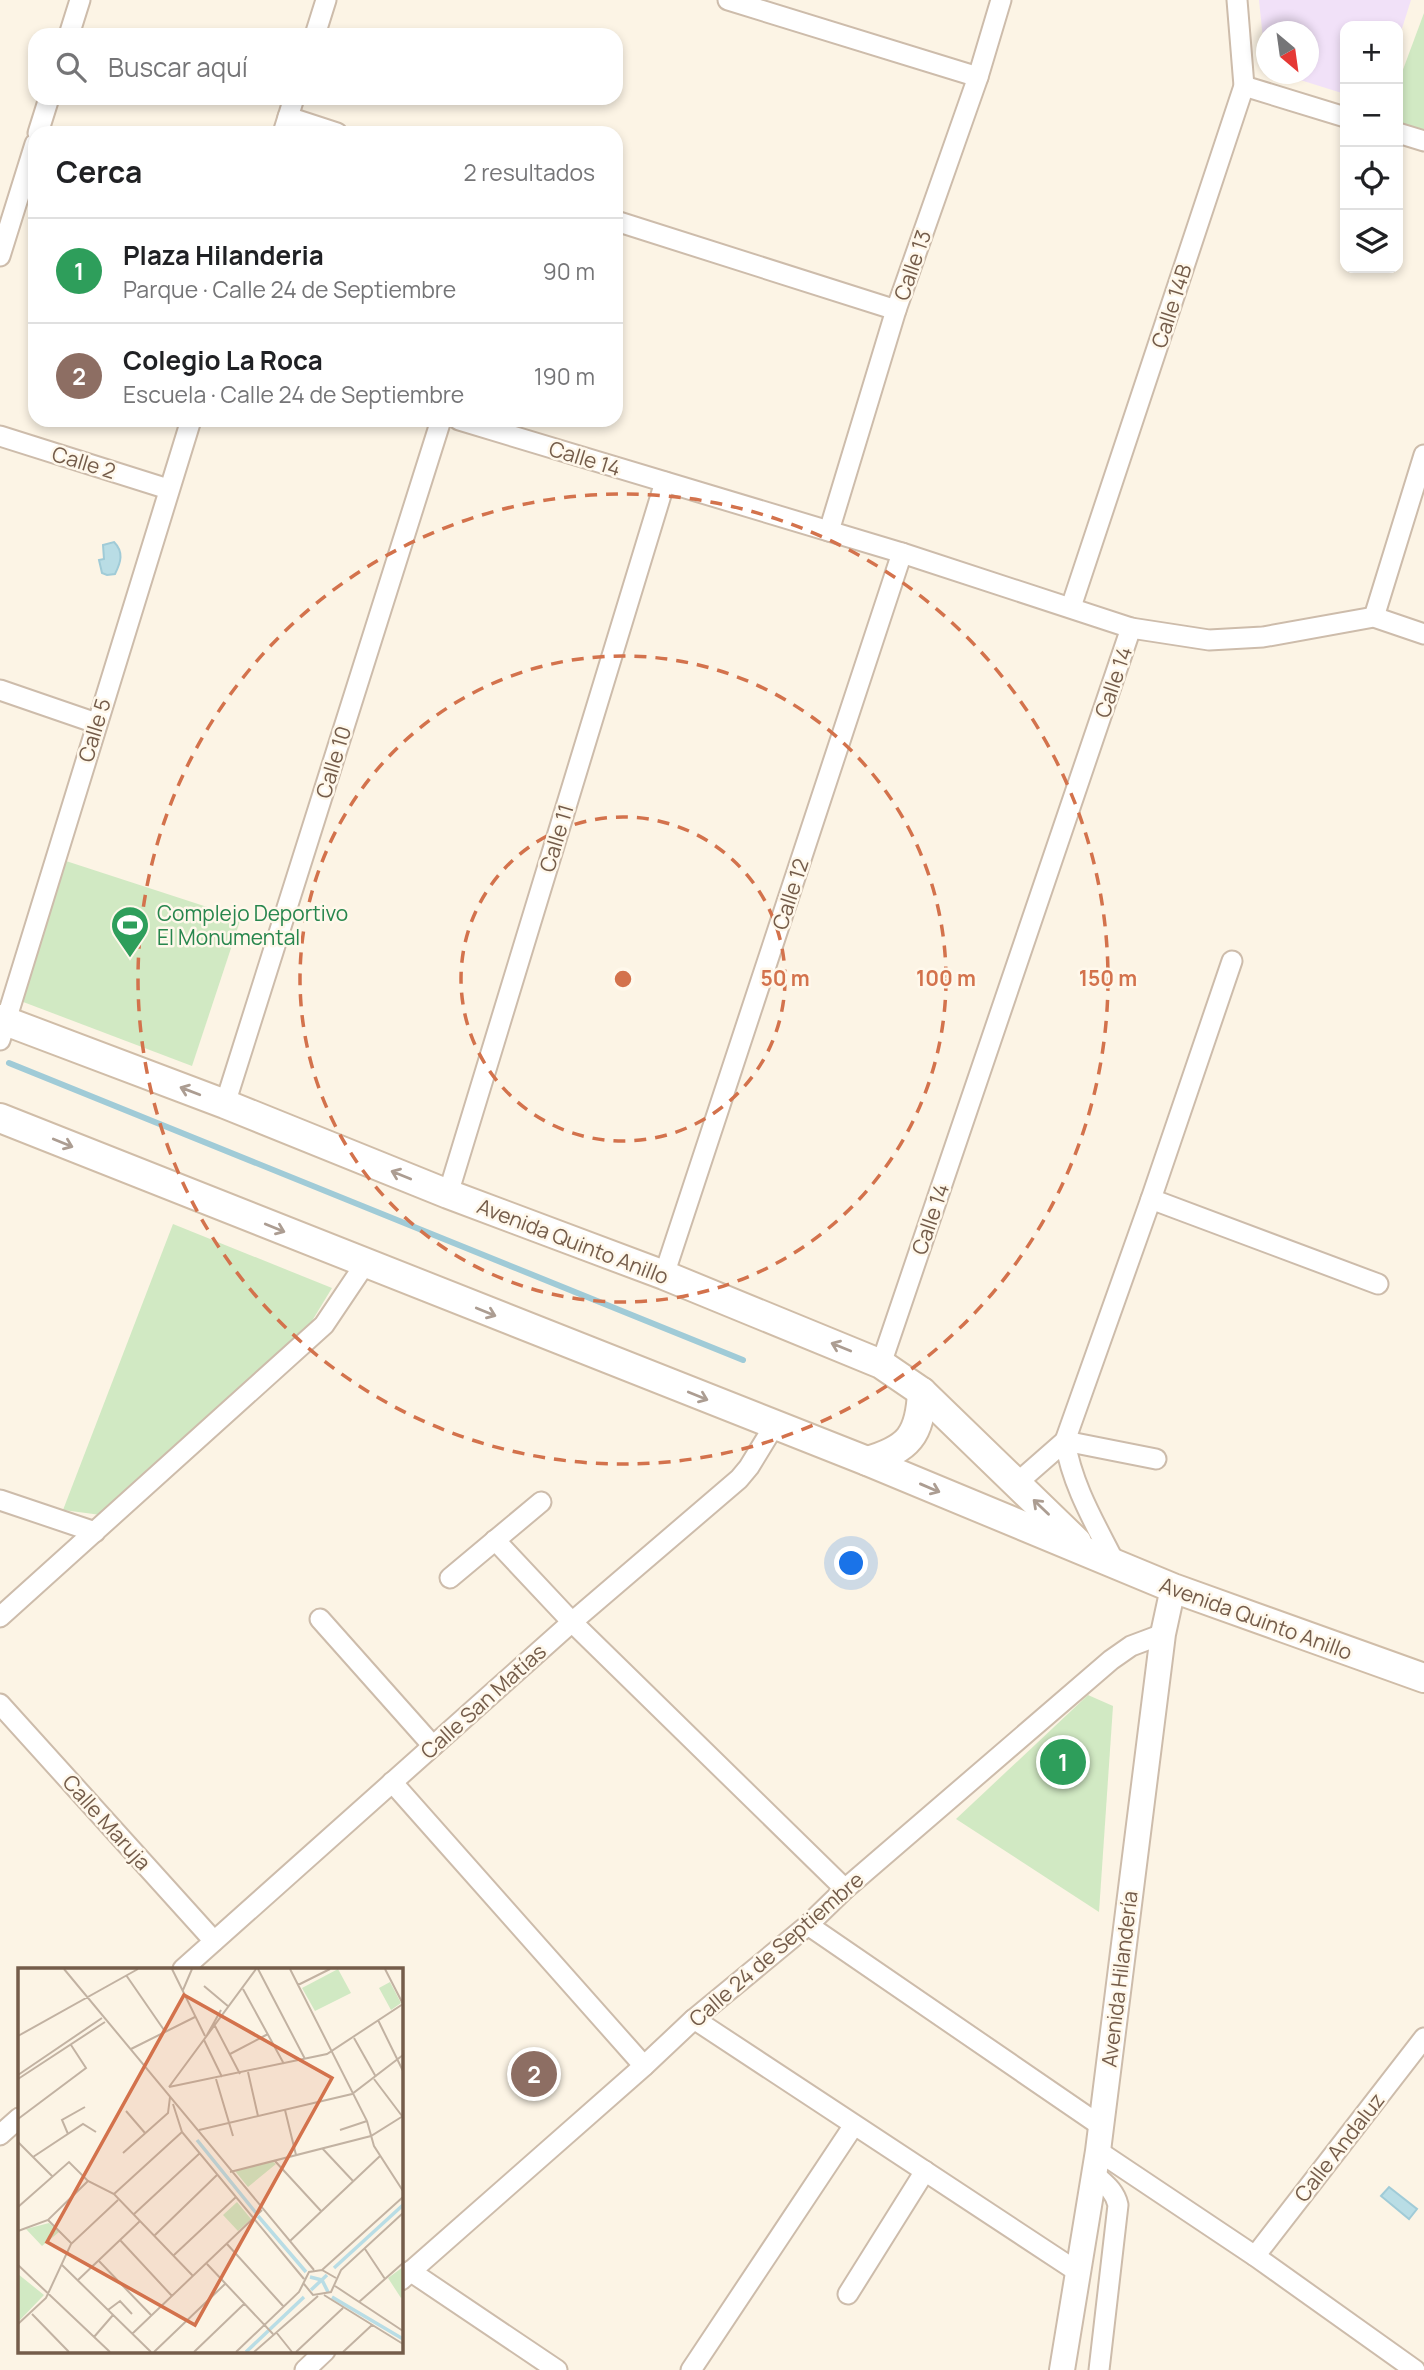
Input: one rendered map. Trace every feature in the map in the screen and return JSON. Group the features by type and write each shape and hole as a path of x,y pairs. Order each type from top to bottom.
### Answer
{"main road":[{"name":"Avenida Quinto Anillo","path":"2,1027 225,1104 448,1194 664,1275 881,1364 922,1392 1090,1554"},
{"name":"Avenida Quinto Anillo","path":"0,1118 867,1461 1173,1588 1424,1678"},
{"path":"867,1461 891,1454 910,1438 921,1416 922,1392"}],"street":[{"path":"71,28 80,0"},
{"path":"317,28 326,0"},
{"path":"728,0 978,77"},
{"name":"Calle 13","path":"829,531 896,310 978,77 1001,0"},
{"name":"Calle 14B","path":"1071,607 1244,86 1237,0"},
{"path":"1244,86 1340,115"},
{"path":"40,126 47,105"},
{"path":"285,125 292,105"},
{"path":"1403,135 1424,141"},
{"path":"0,256 28,166"},
{"path":"623,223 896,310"},
{"name":"Calle 5","path":"2,1027 189,427"},
{"name":"Calle 10","path":"225,1104 438,427"},
{"name":"Calle 14","path":"482,427 902,553 1131,628 881,1364"},
{"name":"Calle 2","path":"0,436 169,489"},
{"path":"1374,617 1424,455"},
{"name":"Calle 11","path":"448,1194 665,482"},
{"name":"Calle 12","path":"664,1275 902,553"},
{"path":"1131,628 1209,640 1263,637 1374,617 1424,634"},
{"path":"0,690 96,723"},
{"path":"1116,1565 1077,1487 1069,1465 1065,1441 1232,961"},
{"path":"1151,1199 1378,1284"},
{"path":"0,1618 324,1325 365,1264"},
{"name":"Calle San Matías","path":"184,1968 572,1622 739,1479 774,1426"},
{"path":"1065,1441 1156,1459"},
{"path":"1017,1483 1065,1441"},
{"path":"0,1500 95,1532"},
{"path":"450,1578 541,1502"},
{"path":"495,1540 572,1622 845,1889"},
{"name":"Avenida Hilandería","path":"1062,2370 1097,2163 1163,1634 1173,1588"},
{"path":"320,1619 433,1746"},
{"name":"Calle 24 de Septiembre","path":"405,2276 694,2020 808,1925 845,1889 1111,1660 1131,1646 1163,1634"},
{"name":"Calle Maruja","path":"0,1704 214,1941"},
{"path":"392,1782 644,2066"},
{"path":"808,1925 1101,2126"},
{"path":"694,2020 1078,2272"},
{"name":"Calle Andaluz","path":"1255,2256 1424,2038"},
{"path":"0,2135 18,2119"},
{"path":"691,2370 854,2124"},
{"path":"1097,2163 1255,2256 1415,2370"},
{"path":"1097,2163 1116,2196 1118,2205 1099,2370"},
{"path":"848,2294 925,2172"},
{"path":"405,2276 557,2370"},
{"path":"305,2370 325,2352"}],"shaded area":[{"path":"1259,0 1411,0 1403,25 1403,21 1340,21 1340,92 1313,84 1319,84 1319,21 1261,21"}],"green space":[{"path":"1424,13 1424,137 1403,130 1403,70"},
{"name":"Complejo Deportivo El Monumental","path":"66,861 241,918 192,1066 18,1000"},
{"path":"173,1224 332,1288 301,1339 101,1515 63,1510"},
{"path":"1088,1695 1113,1706 1099,1912 956,1819"}],"water":[{"path":"114,542 120,553 120,561 115,574 107,575 102,573 99,560 104,559 103,545"},
{"path":"1389,2187 1417,2209 1409,2219 1381,2196"}],"waterway":[{"path":"9,1063 743,1360"}],"place":[{"name":"Complejo Deportivo El Monumental","path":"130,959"},
{"name":"Plaza Hilanderia","path":"1063,1762"},
{"name":"Colegio La Roca","path":"534,2074"}]}
